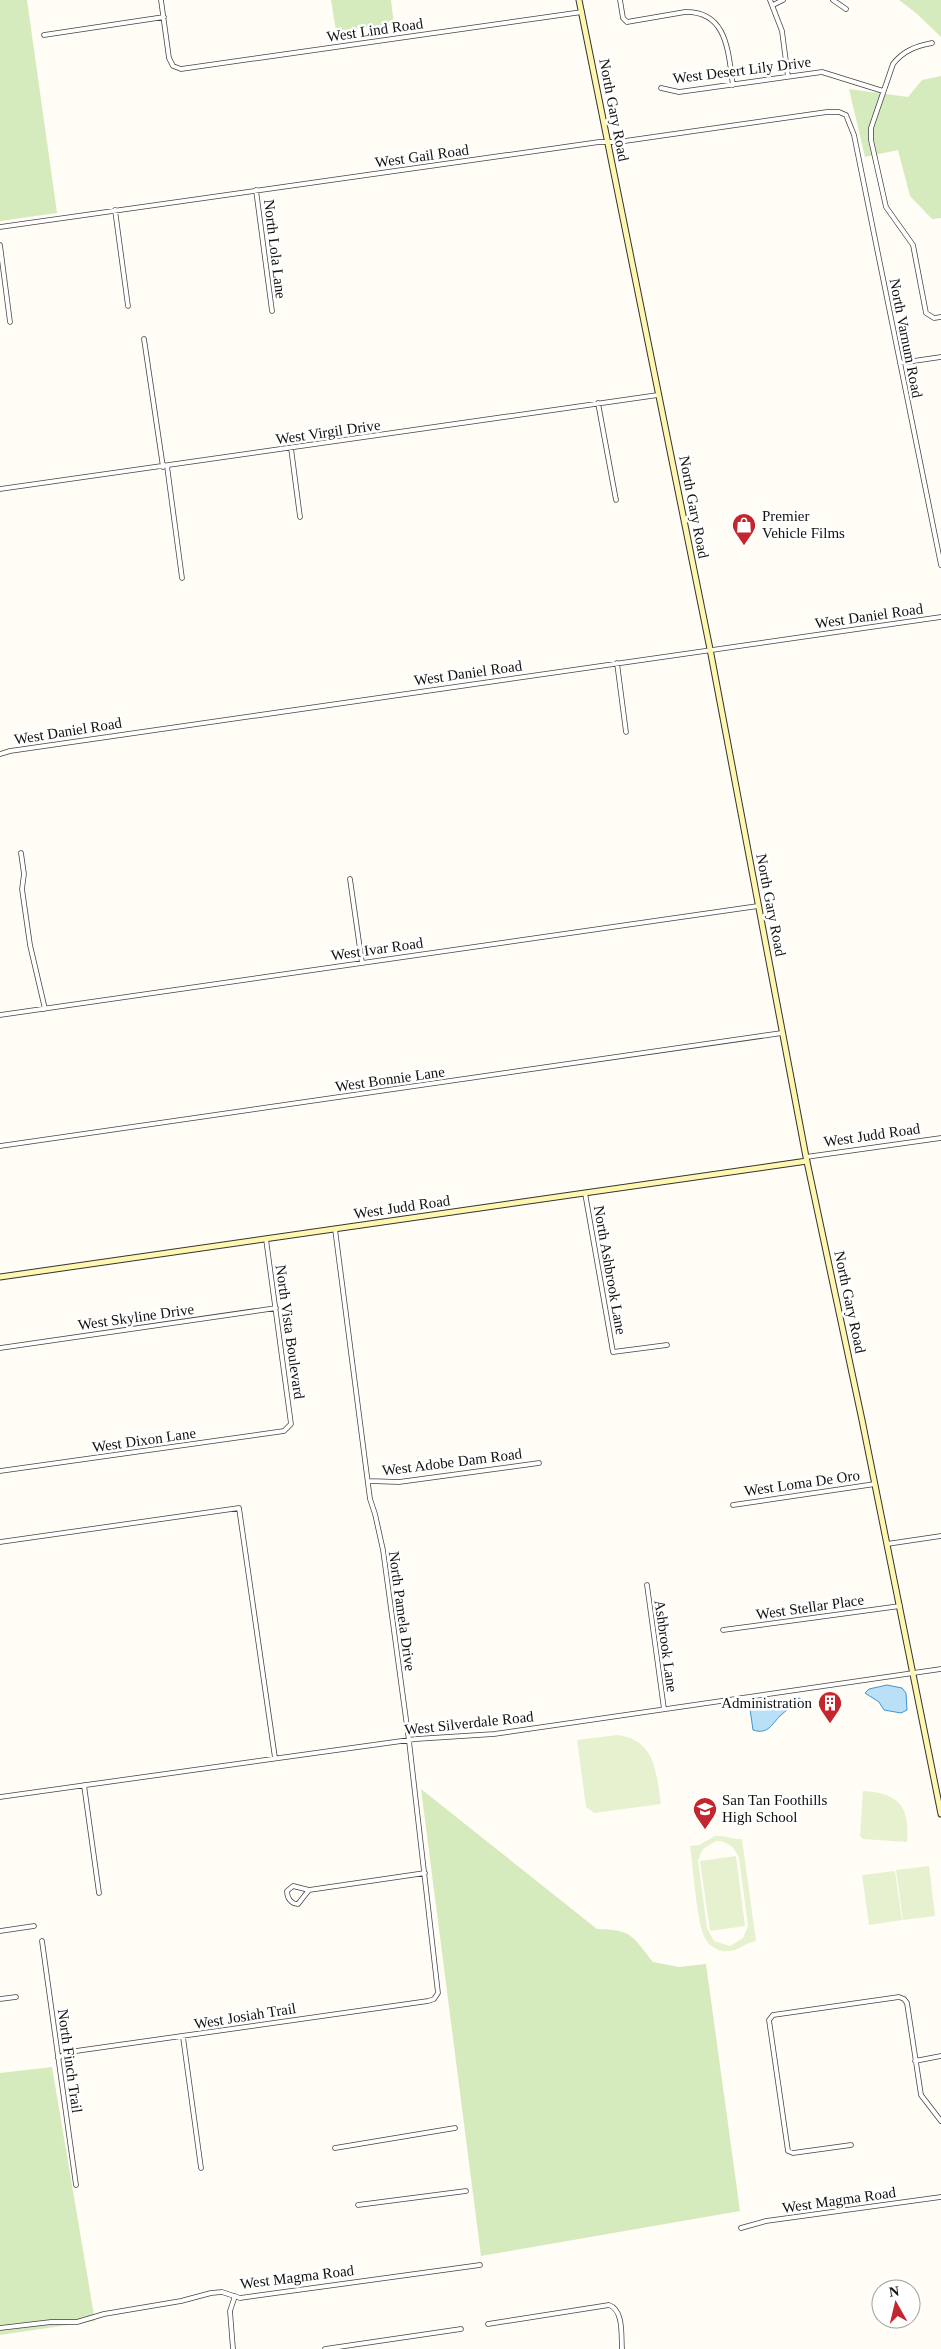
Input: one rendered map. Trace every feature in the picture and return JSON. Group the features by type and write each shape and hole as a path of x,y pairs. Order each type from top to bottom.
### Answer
{"street":[{"path":"44,35 164,17 161,0"},
{"name":"North Gary Road","path":"579,0 710,649 807,1159 888,1544 941,1814"},
{"path":"620,0 623,18 627,22 685,12 707,16 725,38 733,85"},
{"path":"783,0 772,2 782,31 788,77"},
{"path":"832,0 846,8"},
{"name":"West Lind Road","path":"164,17 169,58 173,66 181,69 582,12"},
{"path":"932,43 912,48 898,58 890,70 871,134 883,199 890,214 913,244 926,312 929,316 941,316"},
{"name":"West Desert Lily Drive","path":"661,88 679,92 822,72 883,91"},
{"name":"West Gail Road","path":"0,227 826,112 839,112 846,115"},
{"name":"North Varnum Road","path":"846,115 854,134 941,565"},
{"name":"North Lola Lane","path":"256,190 272,311"},
{"path":"115,210 128,306"},
{"path":"0,245 10,322"},
{"path":"144,339 182,578"},
{"path":"900,363 941,357"},
{"name":"West Virgil Drive","path":"0,490 658,394"},
{"path":"598,403 616,500"},
{"path":"290,448 300,517"},
{"name":"West Daniel Road","path":"0,754 10,751 710,649 941,617"},
{"path":"617,663 626,732"},
{"path":"21,853 24,874 22,889 30,945 45,1009"},
{"path":"350,879 362,963"},
{"name":"West Ivar Road","path":"0,1015 758,906"},
{"name":"West Bonnie Lane","path":"0,1146 782,1033"},
{"name":"West Judd Road","path":"0,1277 585,1193 941,1138"},
{"name":"North Ashbrook Lane","path":"585,1193 614,1352 667,1345"},
{"name":"North Pamela Drive","path":"335,1229 370,1499 383,1550 409,1740 438,1985 436,1997"},
{"name":"North Vista Boulevard","path":"266,1239 290,1427"},
{"name":"West Skyline Drive","path":"0,1348 276,1308"},
{"name":"West Dixon Lane","path":"0,1471 186,1446 284,1431 290,1427"},
{"name":"West Adobe Dam Road","path":"369,1481 399,1482 538,1463"},
{"name":"West Loma De Oro","path":"733,1504 875,1484"},
{"path":"0,1542 239,1508 275,1758"},
{"path":"888,1544 941,1536"},
{"name":"Ashbrook Lane","path":"647,1585 664,1710"},
{"name":"West Stellar Place","path":"723,1630 900,1606"},
{"name":"West Silverdale Road","path":"0,1797 409,1740 494,1734 941,1669"},
{"path":"84,1784 99,1893"},
{"path":"309,1890 298,1904 291,1902 288,1897 287,1891 293,1886 309,1890 425,1873"},
{"path":"0,1931 34,1926"},
{"name":"North Finch Trail","path":"42,1940 76,2185"},
{"path":"0,1999 16,1997"},
{"name":"West Josiah Trail","path":"58,2058 69,2052 428,2001 436,1997"},
{"path":"852,2145 793,2153 788,2151 770,2017 773,2015 899,1997 904,1999 907,2004 921,2095 941,2121"},
{"path":"183,2037 201,2168"},
{"path":"915,2061 941,2056"},
{"path":"335,2148 455,2128"},
{"path":"358,2205 466,2191"},
{"name":"West Magma Road","path":"741,2228 766,2222 941,2197"},
{"name":"West Magma Road","path":"0,2328 51,2322 77,2322 104,2314 181,2301 212,2293 222,2292 247,2297 480,2265"},
{"path":"233,2349 230,2311 235,2296"},
{"path":"488,2324 610,2305 615,2307 618,2313 622,2349"},
{"path":"325,2349 461,2329"}],"green space":[{"path":"0,0 27,0 57,213 0,221"},
{"path":"331,0 391,0 394,25 336,31"},
{"path":"899,0 941,0 941,37 916,13"},
{"path":"941,76 941,218 932,219 910,196 898,150 865,157 849,89 908,97 922,80"},
{"path":"617,1735 640,1743 647,1751 652,1759 658,1780 661,1804 594,1813 586,1807 577,1740"},
{"path":"421,1789 597,1929 625,1933 635,1940 653,1962 679,1967 706,1964 740,2211 481,2256"},
{"path":"863,1791 885,1795 900,1804 906,1819 907,1842 863,1839 860,1836"},
{"path":"715,1836 742,1839 756,1941 728,1951 715,1948 706,1941 702,1931 698,1908 690,1846 699,1845","holes":["716,1841 730,1845 739,1858 748,1926 743,1938 730,1946 714,1941 707,1928 698,1860 703,1849"]},
{"path":"736,1856 745,1926 710,1931 700,1861"},
{"path":"929,1866 935,1916 903,1920 896,1870"},
{"path":"895,1871 902,1920 869,1925 862,1875"},
{"path":"52,2067 95,2321 0,2335 0,2073"}],"water":[{"path":"887,1685 902,1688 906,1693 907,1710 901,1713 884,1710 879,1702 865,1693 869,1689"},
{"path":"800,1698 801,1701 780,1716 769,1728 762,1731 753,1730 750,1709 754,1705"}],"place":[{"name":"Premier Vehicle Films","path":"744,546"},
{"name":"Administration","path":"830,1724"},
{"name":"San Tan Foothills High School","path":"705,1830"}]}
